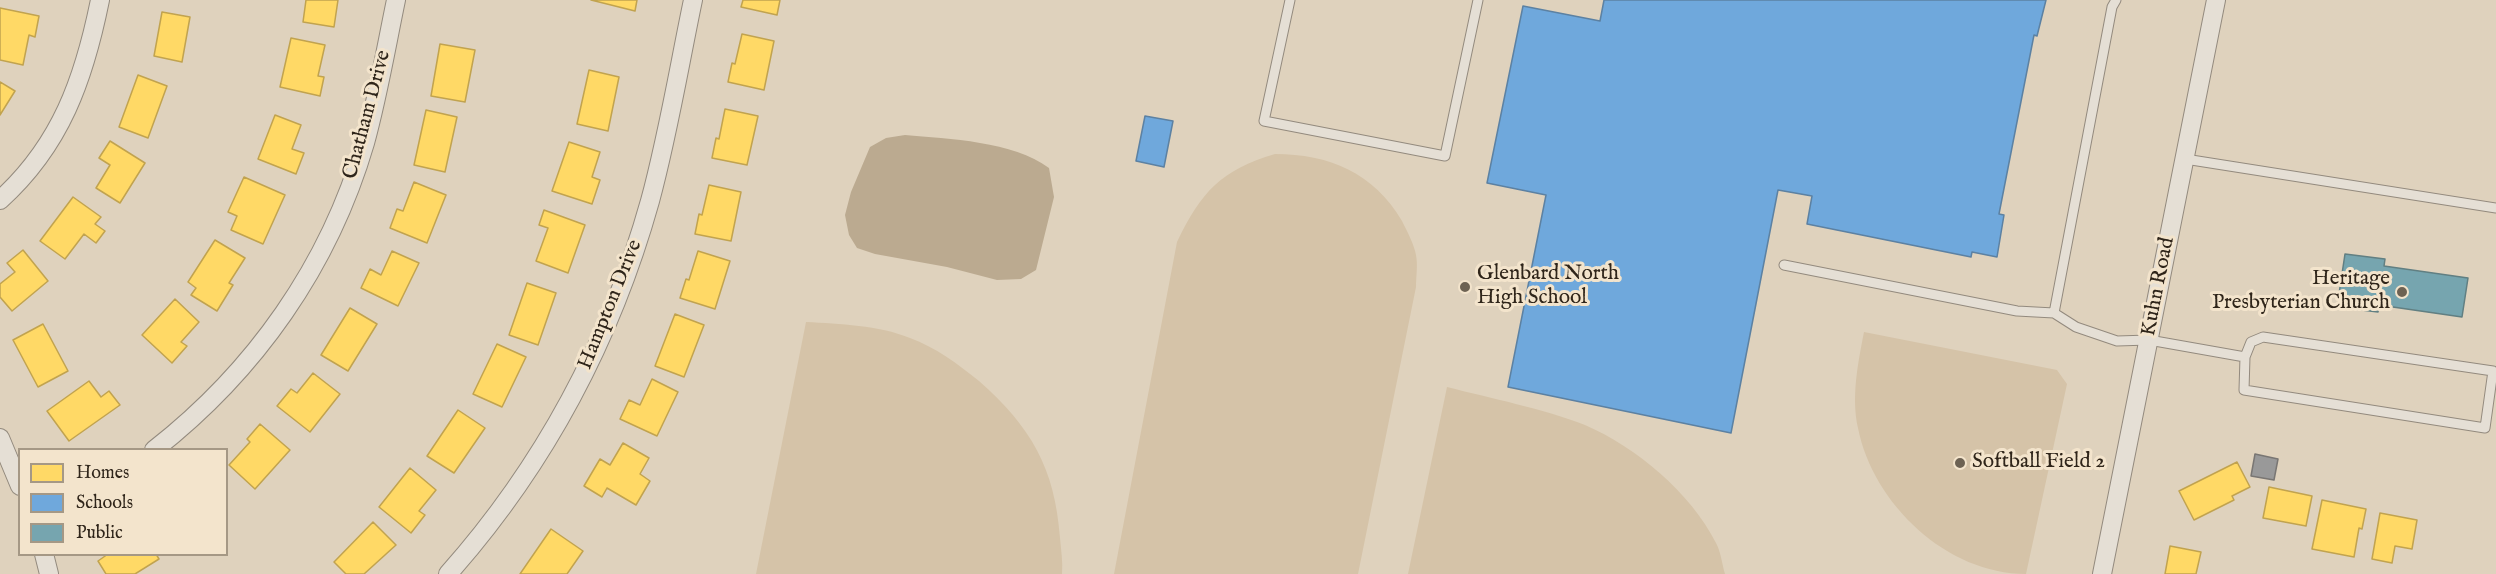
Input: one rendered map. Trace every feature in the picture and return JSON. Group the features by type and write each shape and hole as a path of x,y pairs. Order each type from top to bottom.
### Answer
{"street":[{"path":"0,200 27,173 63,118 82,76 100,0"},
{"name":"Chatham Drive","path":"156,448 197,415 244,366 290,305 319,256 351,183 365,143 396,0"},
{"name":"Hampton Drive","path":"448,574 494,519 538,456 563,416 610,319 632,261 651,199 693,0"},
{"name":"Kuhn Road","path":"2102,574 2216,0"},
{"path":"0,438 18,481"},
{"path":"44,556 49,574"}],"lane":[{"path":"1290,0 1264,122 1445,156 1478,0"},
{"path":"2054,313 2114,3"},
{"path":"2185,159 2496,208"},
{"path":"1784,264 2017,311 2054,313 2076,327 2117,342 2149,340 2245,357"},
{"path":"2263,338 2495,371 2485,428 2244,390 2245,357 2251,342 2263,338"}],"shaded area":[{"path":"905,135 960,140 999,147 1034,159 1049,168 1054,197 1036,270 1021,279 997,280 947,267 875,254 857,248 849,235 845,215 851,192 870,147 886,138"},
{"path":"1275,154 1314,158 1332,163 1364,179 1391,204 1406,229 1416,255 1416,287 1358,574 1114,574 1177,242 1195,209 1215,185 1240,167"},
{"path":"806,322 872,328 910,338 955,362 997,398 1026,432 1046,470 1053,490 1057,513 1062,574 756,574"},
{"name":"Softball Field 2","path":"1864,332 2057,370 2067,384 2026,574 1997,571 1969,562 1942,548 1918,530 1897,508 1879,483 1866,456 1856,416 1856,380"},
{"path":"1447,387 1569,419 1604,434 1623,446 1660,473 1692,507 1716,543 1725,574 1408,574"}],"building: Homes":[{"path":"306,0 338,0 334,27 303,22"},
{"path":"591,0 637,0 635,11"},
{"path":"743,0 780,0 777,15 741,7"},
{"path":"0,8 39,16 35,37 29,35 23,65 0,60"},
{"path":"162,12 190,17 182,62 154,56"},
{"path":"742,34 774,41 764,90 728,82"},
{"path":"291,38 325,45 318,76 324,77 320,96 280,87"},
{"path":"440,44 475,50 465,102 431,96"},
{"path":"589,70 619,77 608,131 577,124"},
{"path":"138,75 167,86 148,138 119,127"},
{"path":"0,82 15,91 0,115"},
{"path":"725,109 758,116 747,165 712,158 716,138 719,139"},
{"path":"426,110 457,117 445,172 414,165"},
{"path":"275,115 301,125 292,149 304,153 296,174 258,159"},
{"path":"110,141 145,163 120,203 96,188 110,165 99,158"},
{"path":"569,142 600,152 592,177 600,180 592,204 552,191"},
{"path":"244,177 285,195 263,244 231,230 237,216 228,212"},
{"path":"414,182 446,195 427,243 390,228 397,209 403,211"},
{"path":"709,185 741,192 731,241 695,234"},
{"path":"73,197 101,217 95,224 105,231 96,243 84,234 65,259 40,241"},
{"path":"544,210 585,225 568,273 536,261 548,228 539,225"},
{"path":"215,240 245,258 229,283 233,285 217,311 191,295 196,288 188,282"},
{"path":"23,250 48,281 12,311 0,297 0,284 15,272 7,263"},
{"path":"392,251 419,263 398,306 361,288 370,269 381,275"},
{"path":"698,251 730,261 715,309 680,298 686,279 689,280"},
{"path":"527,283 556,293 538,345 509,335"},
{"path":"175,299 199,322 181,342 187,346 172,363 142,335"},
{"path":"350,308 377,324 348,371 321,355"},
{"path":"675,314 704,325 684,377 655,366"},
{"path":"43,324 68,371 38,387 13,340"},
{"path":"497,344 526,357 502,407 473,394"},
{"path":"313,373 340,394 310,432 277,406 291,389 297,393"},
{"path":"652,379 678,392 657,436 620,419 629,400 640,405"},
{"path":"89,381 101,397 109,391 120,405 69,441 47,411"},
{"path":"458,410 485,428 454,473 427,456"},
{"path":"260,424 290,450 255,489 229,465 250,442 247,439"},
{"path":"623,443 649,458 640,474 650,481 636,505 607,488 602,497 584,486 600,459 610,465"},
{"path":"2237,462 2250,487 2232,496 2234,500 2194,520 2179,491"},
{"path":"410,468 436,490 419,511 425,515 411,533 379,507"},
{"path":"2269,487 2312,496 2306,526 2263,518"},
{"path":"2322,500 2366,509 2362,529 2359,528 2354,557 2312,549"},
{"path":"2380,513 2417,520 2412,549 2395,546 2392,563 2372,559"},
{"path":"373,522 396,545 364,574 346,574 334,562"},
{"path":"551,529 583,551 567,574 520,574"},
{"path":"2170,546 2201,552 2196,574 2165,574"},
{"path":"105,556 157,556 159,559 135,574 106,574 98,561"}],"building: Schools":[{"name":"Glenbard North High School","path":"1604,0 2046,0 2037,36 2034,35 1999,214 2004,215 1997,257 1972,252 1971,257 1807,224 1812,196 1778,190 1731,433 1508,387 1546,195 1487,183 1523,6 1600,21"},
{"path":"1145,116 1173,121 1164,167 1136,161"}],"building: Public":[{"name":"Heritage Presbyterian Church","path":"2345,254 2385,259 2384,266 2468,278 2462,317 2379,305 2378,312 2337,307"}],"building: Industry":[{"path":"2255,454 2278,459 2274,480 2251,476"}],"place":[{"name":"Glenbard North High School","path":"1465,287"},
{"name":"Heritage Presbyterian Church","path":"2402,292"},
{"name":"Softball Field 2","path":"1960,463"}]}
